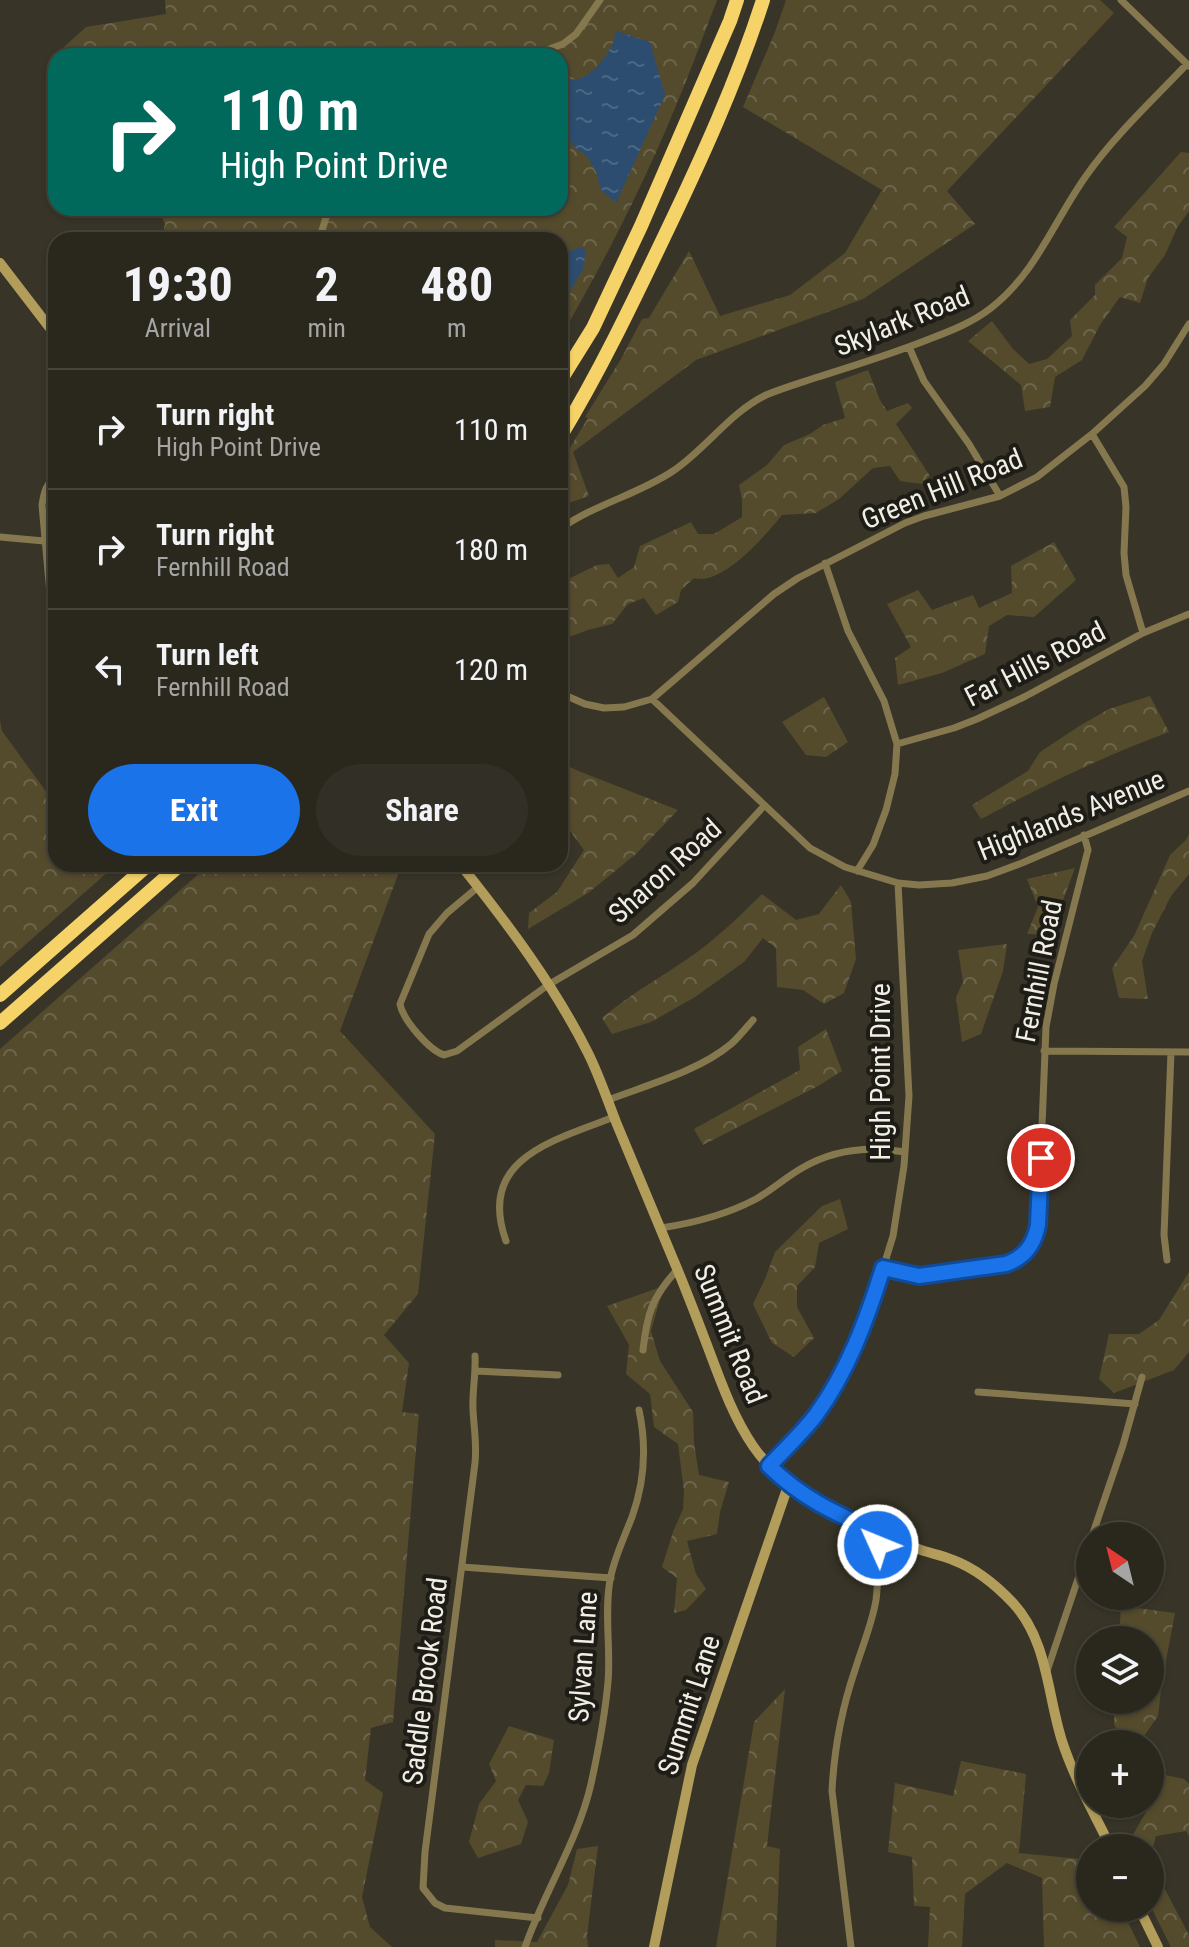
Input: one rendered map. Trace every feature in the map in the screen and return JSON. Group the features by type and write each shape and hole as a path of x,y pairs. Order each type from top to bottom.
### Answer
{"highway":[{"path":"568,368 593,328 641,226 737,0"},
{"path":"568,422 626,317 690,184 750,40 763,0"},
{"path":"0,995 140,872"},
{"path":"0,1023 172,872"}],"main road":[{"path":"0,263 48,326"},
{"name":"Summit Road","path":"466,872 515,935 586,1049 734,1412 753,1445 769,1466 823,1507 972,1569 1009,1599 1024,1617 1036,1640 1047,1671 1063,1744 1104,1834"},
{"name":"Summit Lane","path":"654,1947 692,1765 789,1483"},
{"path":"1146,1922 1158,1947"}],"street":[{"path":"552,48 576,34 600,0"},
{"path":"1121,0 1188,65"},
{"name":"Skylark Road","path":"568,524 675,470 756,400 909,347 973,321 1006,295 1044,246 1097,160 1188,65"},
{"name":"Green Hill Road","path":"568,697 604,708 624,707 652,699 774,594 798,578 905,523 1000,496 1037,477 1092,434 1145,386 1164,364 1189,324"},
{"path":"909,347 924,381 969,444 1000,496"},
{"path":"1092,434 1124,487 1126,575 1143,633"},
{"path":"48,484 44,491 42,518 48,575"},
{"path":"0,537 44,541"},
{"path":"825,563 848,631 884,701 897,744 895,774 886,810 873,845 857,871"},
{"name":"Far Hills Road","path":"897,744 977,719 1143,633 1189,614"},
{"name":"Highlands Avenue","path":"652,699 810,848 829,860 898,883 952,883 987,876 1189,791"},
{"name":"Sharon Road","path":"478,887 447,913 429,934 400,1004 403,1016 433,1050 444,1055 451,1054 548,985 633,935 693,883 764,806"},
{"name":"Fernhill Road","path":"883,1268 907,1275 930,1276 1006,1264 1028,1250 1036,1235 1046,1027 1088,850 1084,835"},
{"name":"High Point Drive","path":"769,1466 814,1418 837,1382 872,1304 893,1236 909,1096 898,883"},
{"path":"608,1100 684,1071 732,1044 753,1020"},
{"path":"1044,1051 1189,1052"},
{"path":"1167,1260 1164,1235 1171,1052"},
{"path":"506,1241 499,1202 509,1173 529,1155 552,1141 614,1117"},
{"path":"661,1228 709,1219 734,1210 804,1167 831,1155 860,1149 905,1152"},
{"path":"643,1350 646,1318 661,1290 677,1270"},
{"name":"Saddle Brook Road","path":"475,1356 473,1408 477,1442 423,1888 435,1903 445,1908 538,1918"},
{"path":"476,1371 558,1375"},
{"path":"1097,1522 1142,1377"},
{"path":"978,1392 1135,1404"},
{"name":"Sylvan Lane","path":"525,1947 585,1806 594,1770 608,1684 607,1614 611,1578 640,1491 645,1454 639,1410"},
{"path":"851,1947 832,1775 845,1706 876,1599 877,1532"},
{"path":"462,1567 611,1578"},
{"path":"1047,1671 1076,1585"}],"green space":[{"path":"165,0 717,0 681,95 649,167 607,254 568,324 568,232 163,232 165,224 162,216 568,216 568,48 64,48 86,27 166,14"},
{"path":"786,0 1100,0 1114,13 947,191 975,224 863,299 696,360 573,452 589,496 568,503 568,451 642,319 649,318 689,251 720,316 790,295 845,253 882,190 743,107"},
{"path":"1181,152 1189,153 1189,211 1165,255 1148,278 1140,303 1120,297 1100,325 1082,360 1055,377 1050,407 1025,411 1021,385 968,341 992,321 1029,364 1047,359 1072,336 1070,320 1095,295 1095,285 1122,258 1127,237 1114,227"},
{"path":"868,370 887,411 908,403 912,408 896,424 930,476 922,484 900,481 890,466 873,468 839,499 816,513 782,515 730,567 705,578 694,578 681,590 678,602 656,615 644,598 628,604 612,624 568,637 568,579 597,565 609,564 618,578 634,567 640,546 691,522 698,534 714,534 742,517 739,485 767,465 784,445 823,425 845,418 835,382"},
{"path":"1054,542 1076,580 1034,617 1007,615 989,626 985,654 942,673 898,685 895,658 911,647 887,604 918,590 932,610 973,595 979,608 1012,593 1011,566"},
{"path":"1150,696 1169,732 1074,772 981,819 972,805 1028,771 1040,752 1109,709"},
{"path":"824,697 848,742 826,757 806,755 782,722"},
{"path":"0,720 2,731 48,794 48,872 108,872 0,967"},
{"path":"568,766 678,810 636,854 588,893 528,929 529,913 557,892 584,850 568,828"},
{"path":"1189,834 1189,874 1171,896 1142,961 1148,999 1119,998 1112,968 1134,936 1170,855"},
{"path":"1075,868 1050,935 1027,934 1038,907 1027,879"},
{"path":"201,872 399,872 340,1031 435,1134 418,1294 384,1335 409,1363 402,1412 419,1414 393,1722 371,1728 365,1780 383,1793 362,1897 370,1927 392,1947 0,1947 0,1049"},
{"path":"841,885 851,902 856,959 844,993 824,1004 803,990 777,987 776,948 763,938 744,962 695,997 651,1022 612,1034 602,1018 705,946 762,894 796,920 819,914"},
{"path":"1007,944 1003,971 981,1034 962,1042 956,997 963,982 958,950"},
{"path":"826,1029 842,1071 703,1145 694,1129 800,1070 798,1047"},
{"path":"840,1199 848,1229 819,1243 815,1267 797,1286 797,1307 814,1338 794,1357 772,1343 753,1304 775,1252 822,1206"},
{"path":"1189,1272 1189,1352 1174,1370 1114,1393 1099,1379 1109,1334 1139,1334 1159,1320"},
{"path":"664,1286 651,1331 660,1361 693,1412 699,1475 729,1482 717,1534 687,1541 696,1574 706,1589 686,1610 674,1613 677,1578 662,1567 683,1509 678,1444 654,1427 650,1394 626,1374 629,1345 607,1306"},
{"path":"1121,1610 1175,1613 1164,1671 1164,1626 1120,1626"},
{"path":"785,1689 767,1846 780,1849 776,1947 716,1947 754,1722"},
{"path":"1114,1714 1158,1714 1148,1730 1117,1730"},
{"path":"509,1726 554,1740 549,1773 543,1786 526,1785 518,1800 528,1822 521,1844 478,1858 469,1842 479,1804 496,1781 489,1764"},
{"path":"961,1761 1026,1774 1019,1853 1076,1859 1076,1922 1128,1922 1140,1947 1044,1947 1042,1878 1007,1863 965,1894 962,1947 928,1947 930,1907 914,1906 912,1857 888,1852 895,1783 953,1796"},
{"path":"1164,1775 1184,1779 1189,1784 1189,1836 1186,1831 1164,1835 1133,1834 1143,1818 1164,1818"},
{"path":"598,1846 588,1947 495,1947 495,1940 537,1942 568,1885 577,1849"},
{"path":"1164,1888 1189,1935 1189,1947 1171,1947 1158,1922 1164,1922"}],"water":[{"path":"616,31 650,42 665,95 616,203 601,190 587,156 574,147 568,136 568,80 591,72 603,60"},
{"path":"581,247 586,251 583,269 568,294 568,252"}],"route":[{"path":"878,1545 877,1532 823,1507 769,1466 814,1418 837,1382 860,1335 883,1268 907,1275 930,1276 1006,1264 1023,1256 1032,1244 1038,1225 1041,1158"}]}
